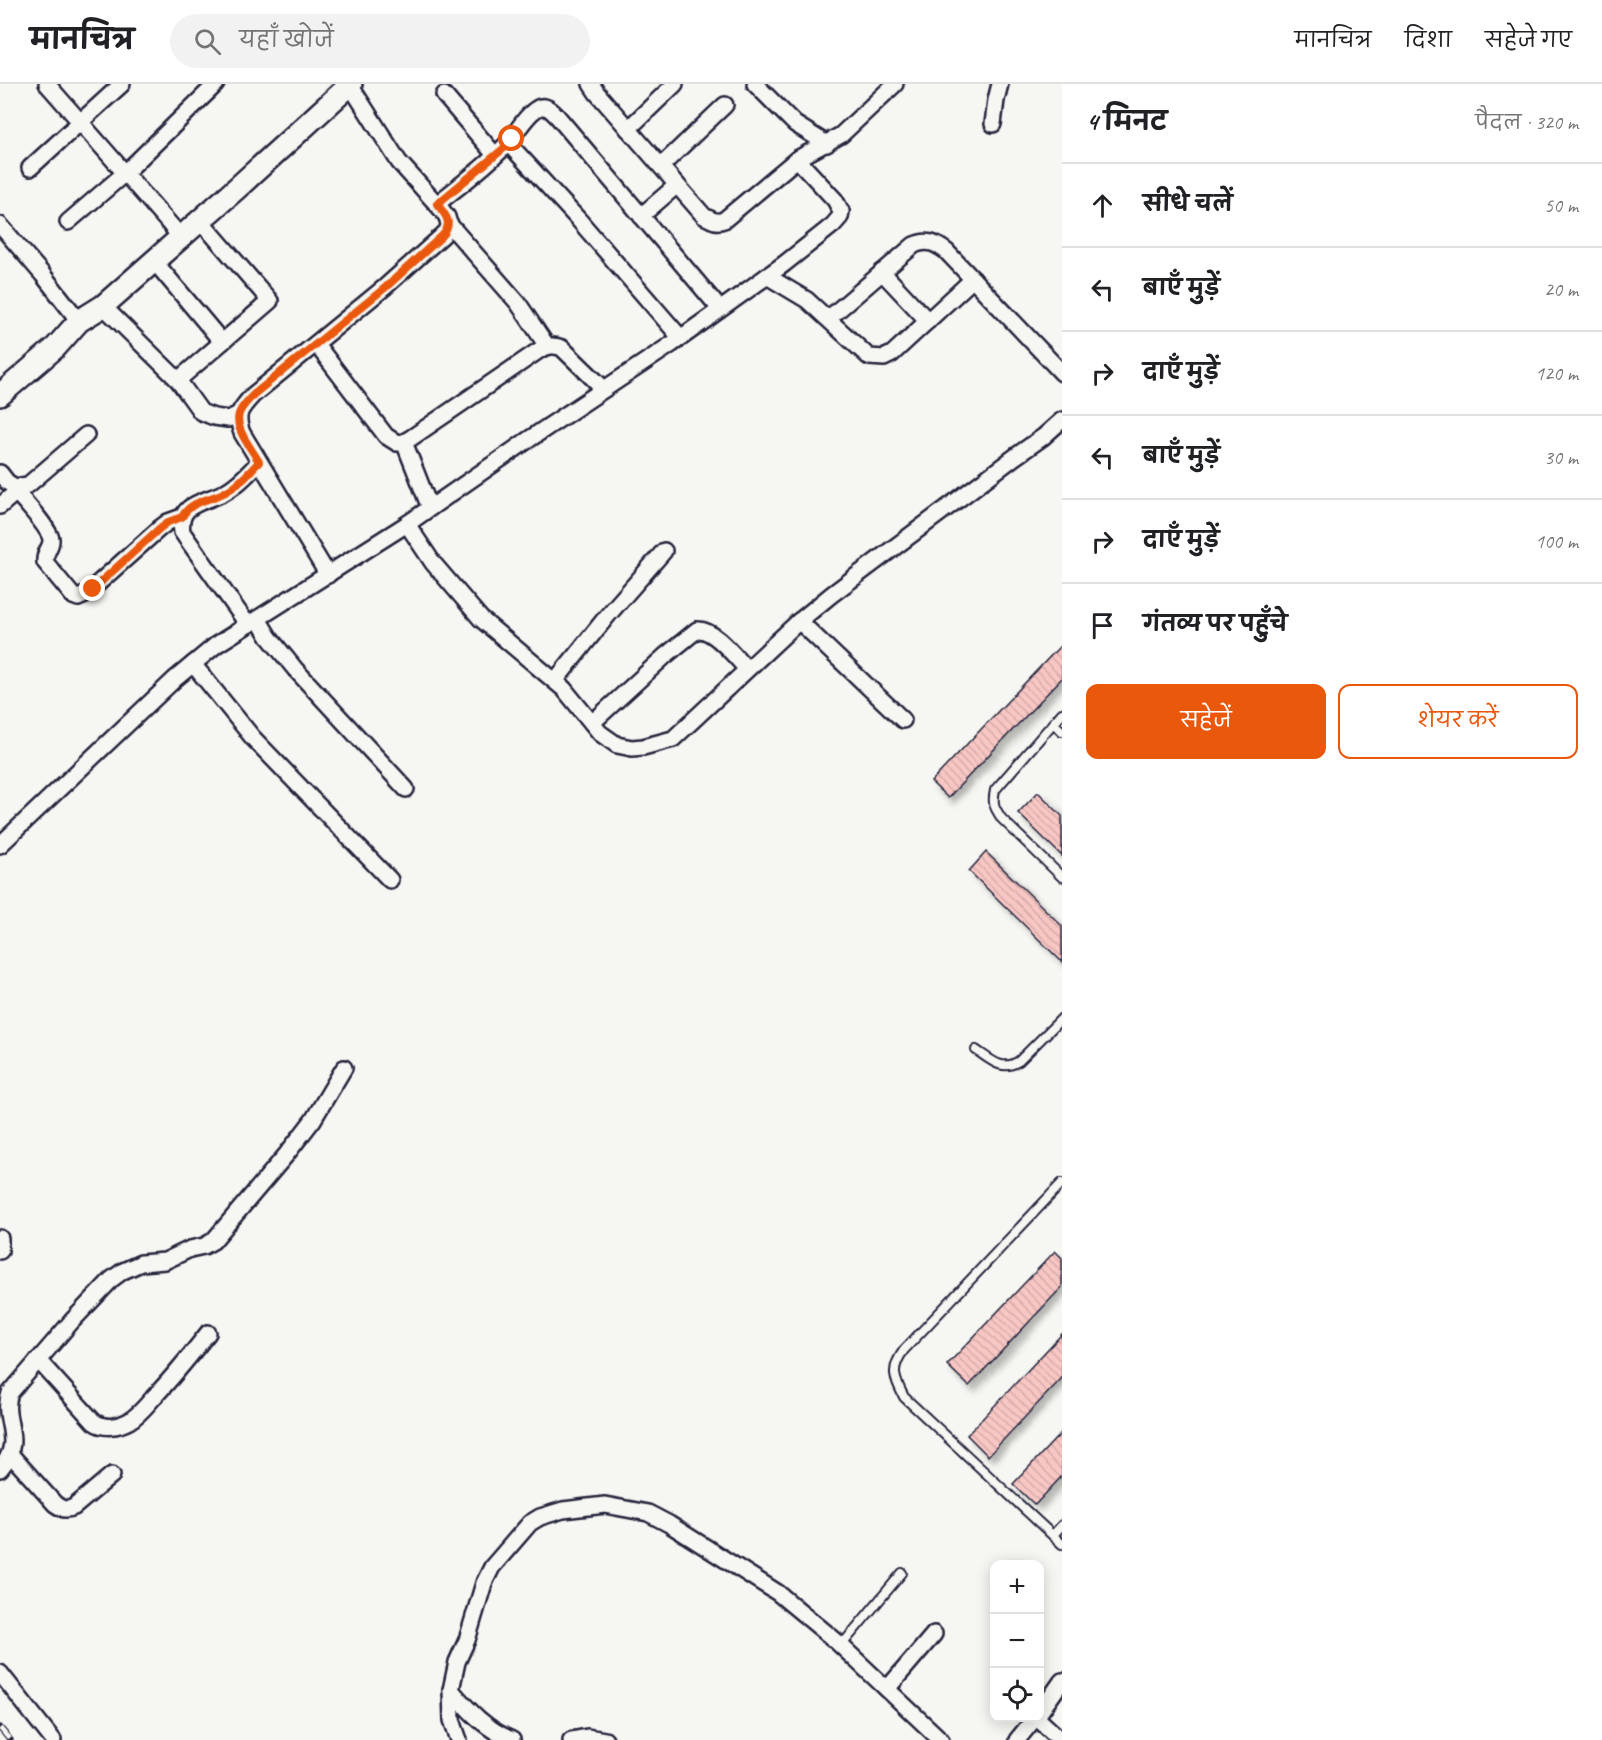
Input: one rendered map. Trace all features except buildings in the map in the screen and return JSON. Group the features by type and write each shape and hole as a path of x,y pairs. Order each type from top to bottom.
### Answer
{"street":[{"path":"47,84 181,237"},
{"path":"30,168 123,84"},
{"path":"68,222 125,173 216,84"},
{"path":"591,84 704,216 719,222 797,159 841,135 895,84"},
{"path":"628,129 675,84"},
{"path":"755,84 795,124 827,144"},
{"path":"993,124 1000,84"},
{"path":"0,395 56,347 79,321 103,306 200,220 343,87 399,162 437,204 449,224 518,303 547,346"},
{"path":"444,95 495,155"},
{"path":"661,166 724,105"},
{"path":"437,204 508,143 529,115 539,108 551,109 720,309"},
{"path":"508,143 578,219 680,337"},
{"path":"0,845 175,679 216,645 407,524 720,309 833,225 840,217 841,211 836,200 797,159"},
{"path":"640,216 677,185"},
{"path":"178,380 270,301 200,220"},
{"path":"328,575 242,433 238,421 239,414 253,395 386,287 448,230 449,224"},
{"path":"0,225 79,321"},
{"path":"829,318 914,245 922,241 936,244 946,251 1062,373"},
{"path":"154,261 222,342"},
{"path":"882,273 928,321"},
{"path":"767,276 807,300 869,357 884,358 892,354 973,279"},
{"path":"103,306 178,380 201,412 228,419 239,414"},
{"path":"316,344 386,436 397,443 404,442 547,346 555,345 562,348 604,389"},
{"path":"407,524 433,563 481,619 564,689 600,733 611,742 632,748 643,747 673,739 799,621 1062,420"},
{"path":"0,506 86,435"},
{"path":"404,442 430,508"},
{"path":"259,462 235,486 218,496 198,502 185,511 180,523 182,532 253,622 406,789"},
{"path":"0,473 19,490 50,535 51,546 44,556 45,562 73,596 78,598 85,596 160,528 182,517"},
{"path":"555,681 664,551"},
{"path":"799,621 903,720"},
{"path":"592,723 697,630 701,629 719,639 747,669"},
{"path":"193,664 253,738 390,880"},
{"path":"0,1469 10,1454 12,1439 6,1412 7,1399 38,1360 112,1279 123,1271 141,1263 165,1261 213,1241 306,1129 344,1068"},
{"path":"0,1238 0,1251"},
{"path":"38,1360 94,1422 100,1426 118,1425 128,1422 137,1415 177,1373 208,1333"},
{"path":"10,1454 62,1509 68,1510 74,1507 112,1475"},
{"path":"459,1740 452,1720 451,1690 457,1662 467,1640 484,1583 492,1567 530,1523 548,1515 581,1507 605,1505 648,1513 778,1593 842,1646 940,1740"},
{"path":"887,1689 934,1634"},
{"path":"0,1673 53,1740"},
{"path":"1044,1706 1062,1681"},
{"path":"451,1690 482,1723 512,1740"},
{"path":"1017,1740 1033,1722"},
{"path":"1040,1722 1060,1740"},
{"path":"571,1740 587,1737 604,1740"}],"lane":[{"path":"1062,713 995,790 993,798 994,808 1002,819 1062,877"},
{"path":"1053,723 1062,731"},
{"path":"976,1050 1000,1065 1012,1065 1062,1018"},
{"path":"1062,1184 904,1350 897,1359 894,1370 896,1382 904,1397 1062,1544"},
{"path":"1054,1191 1062,1199"},
{"path":"1053,1535 1062,1525"},
{"path":"842,1646 902,1573"}],"railway":[{"path":"0,1728 10,1740"}],"route":[{"path":"93,589 160,528 182,517 185,511 198,502 218,496 235,486 259,462 242,433 238,421 243,406 253,395 386,287 442,236 448,230 449,224 437,204 512,139"}]}
